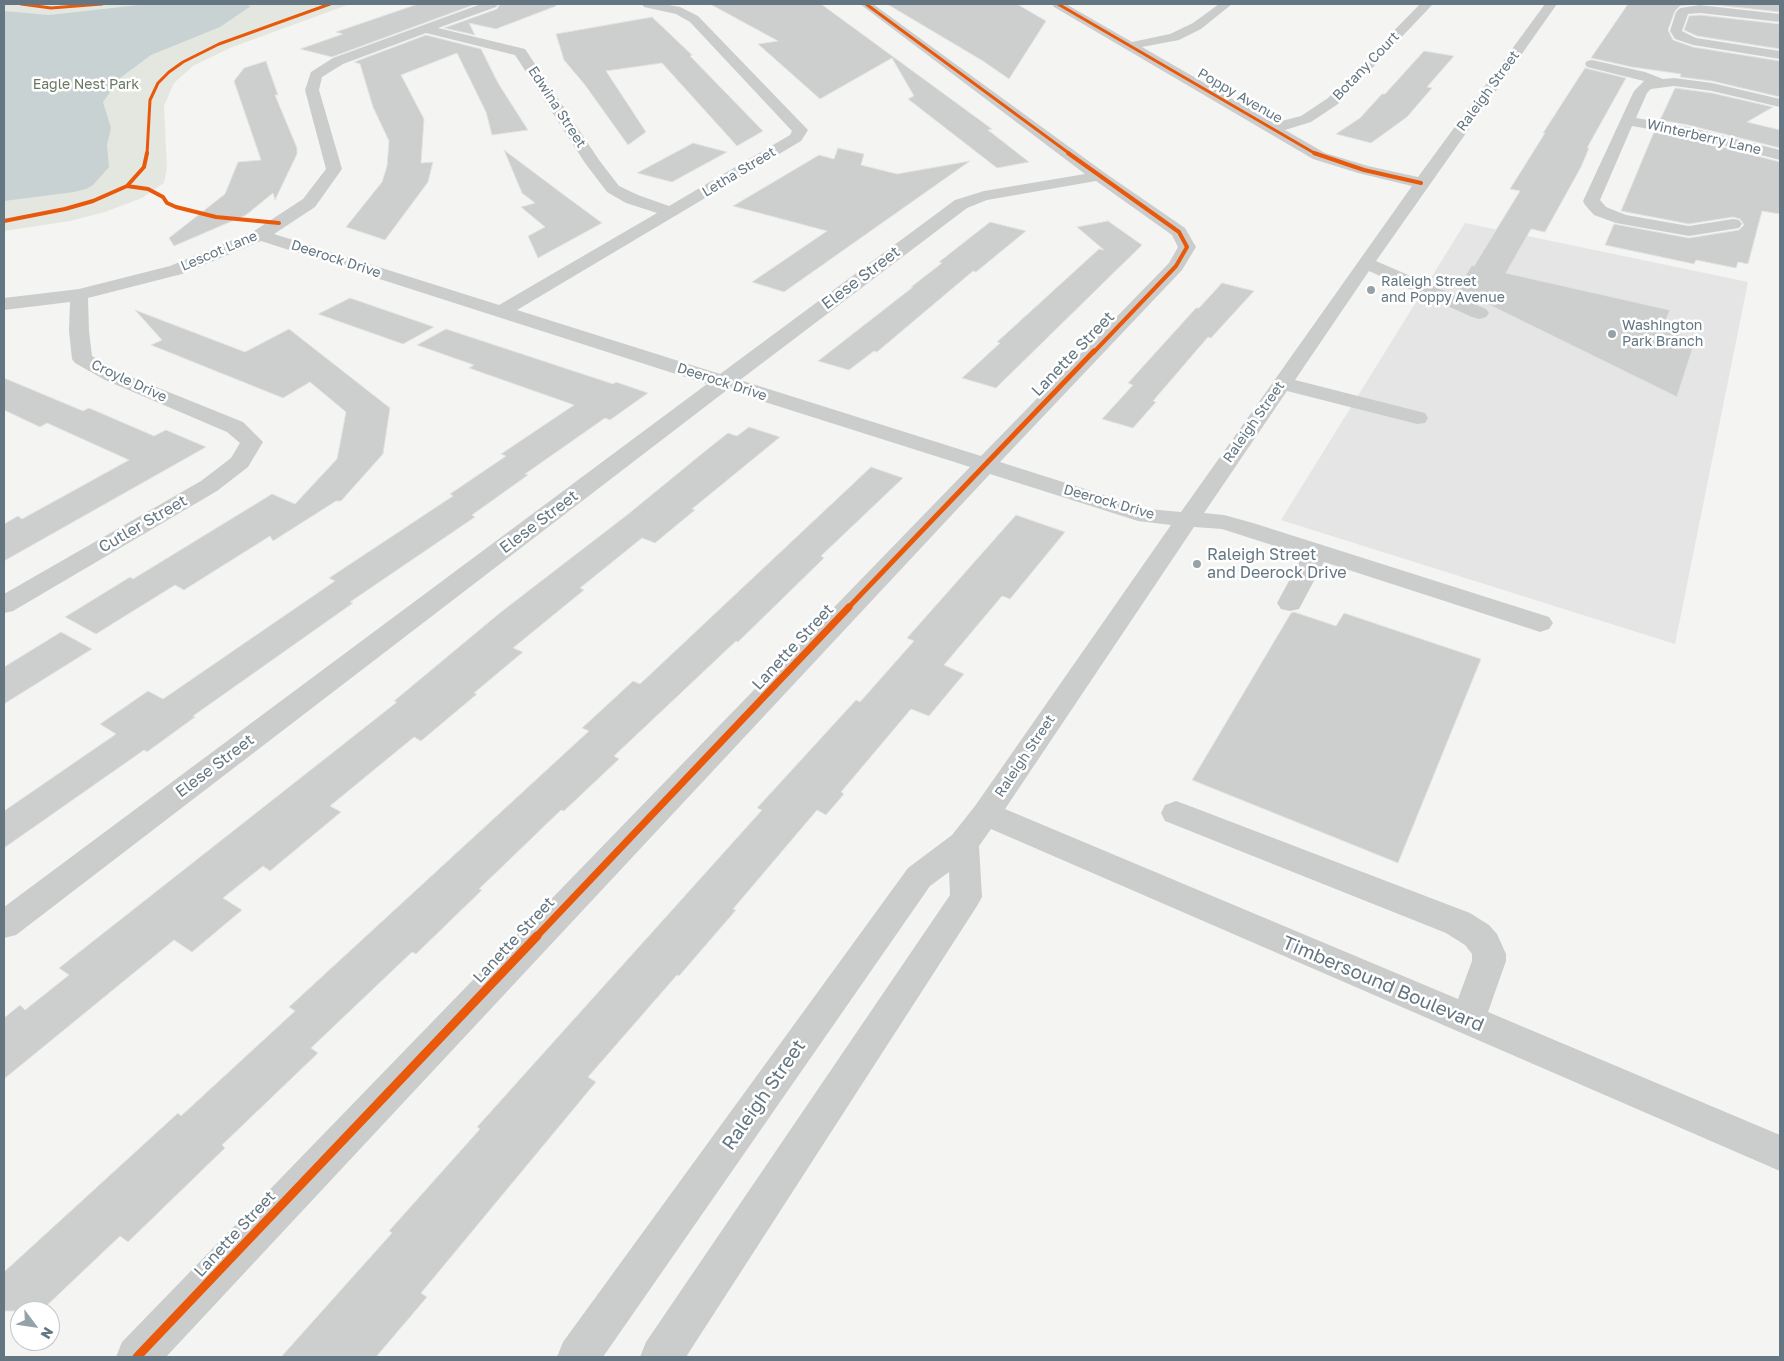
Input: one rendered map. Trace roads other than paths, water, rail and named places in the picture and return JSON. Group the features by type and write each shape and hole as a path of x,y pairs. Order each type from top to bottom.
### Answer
{"street":[{"name":"Lescot Lane","path":"4,304 79,294 176,270 260,235 308,203 334,169 312,90 316,75 338,62 492,4"},
{"name":"Letha Street","path":"500,312 796,138 800,130 694,20 680,11 648,4"},
{"name":"Lanette Street","path":"138,1357 826,631 1176,266 1187,247 1179,232 1099,176 866,4"},
{"name":"Poppy Avenue","path":"1058,4 1319,156 1364,170 1422,183"},
{"path":"1130,46 1174,37 1197,26 1226,4"},
{"name":"Botany Court","path":"1271,129 1306,119 1333,101 1427,4"},
{"name":"Raleigh Street","path":"578,1357 919,877 963,844 986,814 1366,262 1551,4"},
{"path":"1780,18 1700,8 1684,11 1680,15 1676,31 1680,36 1693,41 1780,55"},
{"name":"Edwina Street","path":"426,29 520,52 592,163 613,189 632,199 672,212"},
{"path":"1592,64 1640,75 1660,83"},
{"path":"1733,224 1689,231 1622,219 1600,211 1592,201 1641,91 1647,85 1674,82 1712,87 1780,103"},
{"name":"Winterberry Lane","path":"1627,121 1688,132 1780,155"},
{"name":"Elese Street","path":"4,925 961,204 984,196 1099,176"},
{"name":"Deerock Drive","path":"260,235 1146,516 1224,522 1540,623"},
{"path":"1366,262 1480,313"},
{"name":"Croyle Drive","path":"79,294 79,331 82,359 112,376 235,427"},
{"path":"1282,383 1417,418"},
{"name":"Cutler Street","path":"4,605 209,486 240,462 252,442 235,427"},
{"path":"1290,603 1318,551"},
{"path":"1176,813 1458,923 1477,935 1485,944 1490,954 1468,1020"},
{"name":"Timbersound Boulevard","path":"986,814 1780,1153"},
{"path":"661,1357 966,896 963,844"}],"place":[{"name":"Raleigh Street and Poppy Avenue","path":"1371,290"},
{"name":"Washington Park Branch","path":"1612,334"},
{"name":"Raleigh Street and Deerock Drive","path":"1197,564"}],"park label":[{"name":"Eagle Nest Park","path":"86,85"}]}
